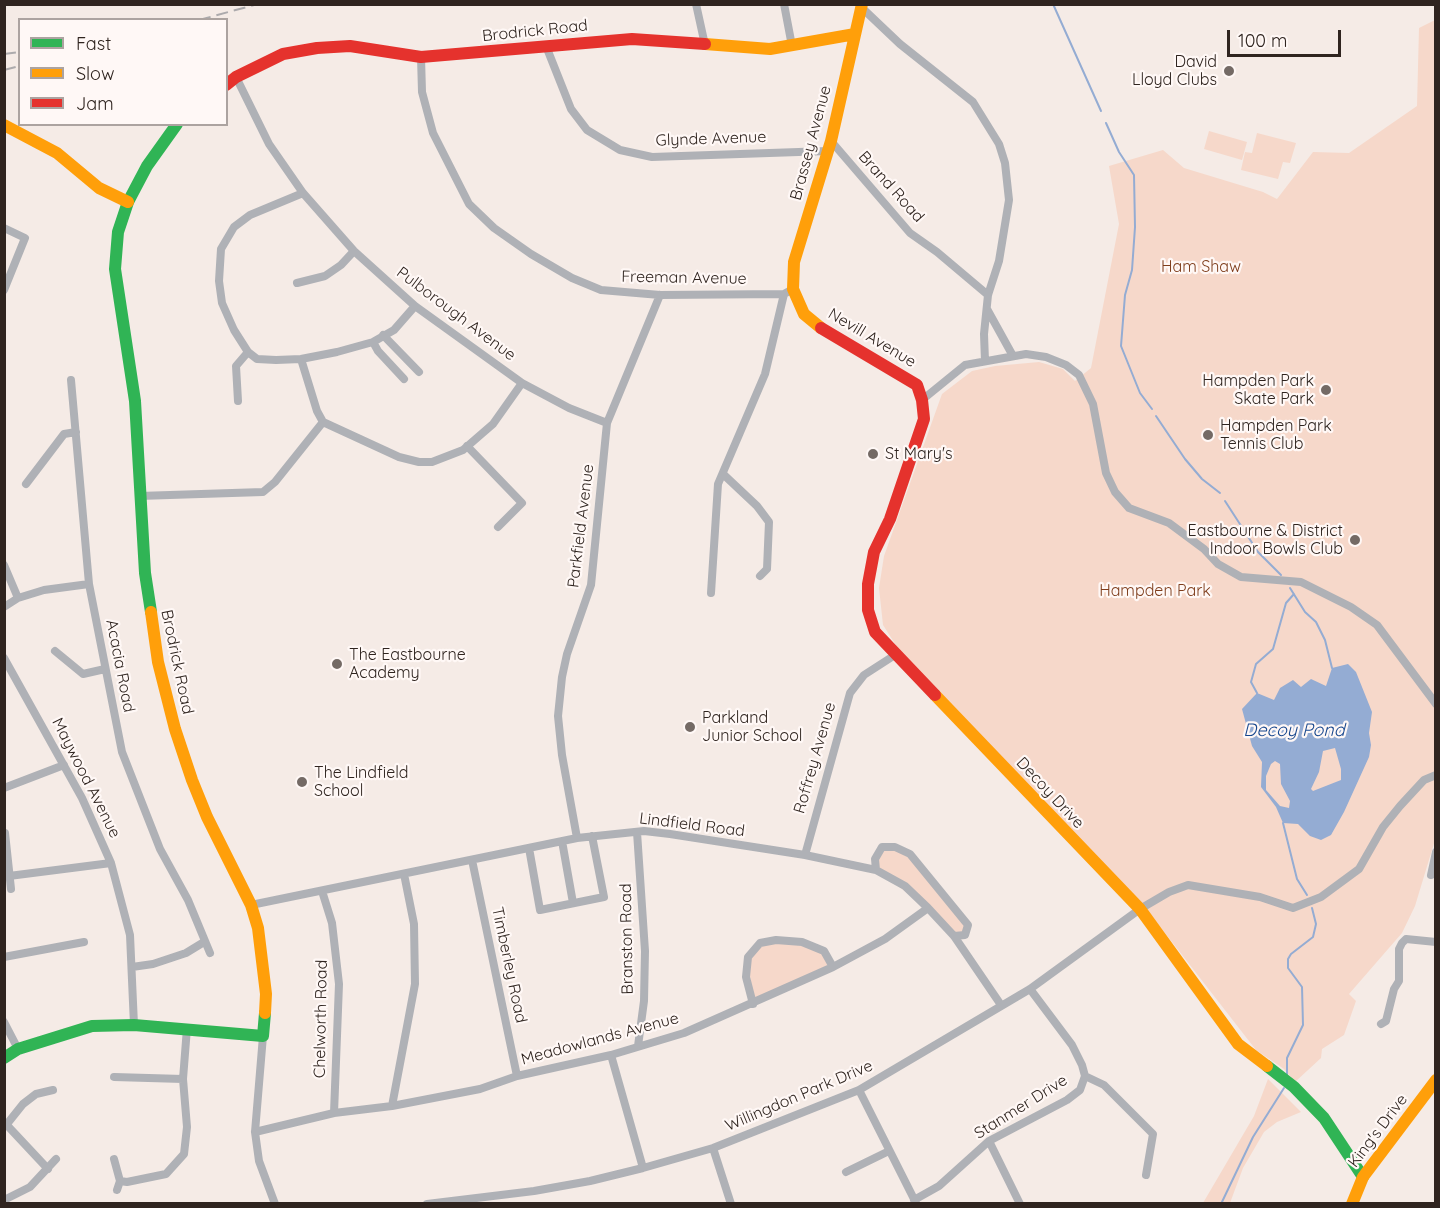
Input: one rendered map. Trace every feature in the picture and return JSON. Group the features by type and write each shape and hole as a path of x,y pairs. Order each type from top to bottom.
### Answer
{"street":[{"path":"696,4 705,45"},
{"path":"784,4 792,46"},
{"path":"862,5 900,44 973,102 999,144 1005,163 1009,200 999,261 988,295 985,361"},
{"name":"Brassey Avenue","path":"788,291 794,262 830,146 862,5"},
{"name":"Brodrick Road","path":"231,81 283,54 317,48 350,46 421,57 632,39 770,49 855,34"},
{"name":"Glynde Avenue","path":"546,46 571,109 586,130 620,150 652,157 830,146"},
{"name":"Freeman Avenue","path":"421,57 422,92 433,133 470,204 494,228 572,278 601,290 660,295 788,291"},
{"name":"Pulborough Avenue","path":"231,81 269,144 303,194 354,251 415,306 522,383 569,408 607,423"},
{"path":"4,125 57,153 99,188 128,202"},
{"name":"Brodrick Road","path":"176,126 147,166 128,202 118,232 115,269 135,401 139,495 148,607 165,695 183,754 203,807 251,905 264,961 266,994 255,1132 259,1161 275,1203"},
{"name":"Brand Road","path":"830,146 910,233 937,252 988,295"},
{"path":"303,194 250,215 234,227 221,249 219,281 222,303 234,330 248,352 257,358 302,359 373,342 394,330 415,306"},
{"path":"4,228 25,238 4,291"},
{"path":"297,283 325,276 341,265 354,251"},
{"path":"711,593 718,484 765,374 788,291"},
{"name":"Nevill Avenue","path":"788,291 804,314 822,329 917,385"},
{"name":"Parkfield Avenue","path":"577,838 562,755 558,716 567,654 591,585 607,423 660,295"},
{"path":"986,309 1013,356"},
{"path":"383,335 419,372"},
{"path":"373,342 378,351 404,379"},
{"path":"238,401 236,366 248,352"},
{"path":"922,400 965,365 1026,354 1046,357 1066,365 1079,375 1093,404 1106,473 1115,492 1129,508 1169,524 1204,549 1218,564 1241,577 1301,582 1350,607 1377,625 1436,704"},
{"path":"302,359 316,411 323,422 399,457 418,462 450,457 467,446 493,424 522,383"},
{"name":"Acacia Road","path":"71,380 89,584 122,752 160,849 188,900 210,953"},
{"name":"Decoy Drive","path":"917,385 922,400 924,419 890,519 874,552 868,584 868,610 875,632 895,656 1140,909 1238,1044 1294,1087 1324,1118 1363,1177"},
{"path":"139,495 264,492 275,482 323,422"},
{"path":"26,484 64,435 76,432"},
{"path":"467,446 522,503 498,527"},
{"path":"723,474 758,506 768,522 767,569 760,576"},
{"path":"4,565 18,598"},
{"path":"4,607 18,598 64,586 89,584"},
{"path":"55,651 83,674 105,669"},
{"name":"Roffrey Avenue","path":"805,855 850,693 864,675 895,656"},
{"name":"Maywood Avenue","path":"4,658 92,818 111,863 129,935 134,1025"},
{"path":"4,788 64,765"},
{"name":"Willingdon Park Drive","path":"427,1203 477,1201 590,1181 644,1167 713,1148 859,1090 1030,989 1140,909 1169,892 1188,885 1256,896 1293,908 1321,897 1359,869 1383,827 1400,806 1424,780 1436,775"},
{"path":"5,832 11,889"},
{"name":"Lindfield Road","path":"251,905 577,838 637,832 670,834 805,855 876,870 905,886 954,936 1001,1005"},
{"name":"Branston Road","path":"637,832 645,951 644,1001 638,1046"},
{"path":"528,848 540,910 604,897 592,836"},
{"path":"562,841 573,903"},
{"path":"876,870 875,859 882,847 895,848 910,854 968,925 965,934 954,936"},
{"path":"1431,875 1436,852"},
{"name":"Timberley Road","path":"472,860 517,1076"},
{"path":"9,876 111,863"},
{"path":"392,1106 415,984 414,924 404,874"},
{"name":"Chelworth Road","path":"322,891 334,933 339,984 334,1113"},
{"name":"Meadowlands Avenue","path":"255,1132 334,1113 392,1106 480,1089 517,1076 611,1055 684,1034 833,967 885,939 928,908"},
{"path":"753,1004 746,977 748,957 760,943 776,939 802,942 824,951 833,967"},
{"path":"1381,1024 1386,1021 1398,981 1399,949 1402,943 1406,939 1436,942"},
{"path":"4,957 84,942"},
{"path":"132,967 153,964 186,953 204,942"},
{"name":"Stanmer Drive","path":"915,1202 939,1186 989,1141 1066,1100 1080,1090 1085,1076 1072,1045 1030,989"},
{"path":"4,1022 18,1049"},
{"path":"4,1058 18,1049 92,1026 134,1025 187,1028 263,1036"},
{"path":"114,1159 119,1185 166,1174 184,1154 187,1127 183,1079 187,1028"},
{"path":"611,1055 644,1167"},
{"path":"1085,1076 1104,1085 1153,1134 1146,1175"},
{"path":"114,1077 125,1083 183,1079"},
{"name":"King's Drive","path":"1352,1203 1363,1177 1436,1080"},
{"path":"48,1169 6,1123 23,1104 36,1094 53,1090"},
{"path":"859,1090 915,1202"},
{"path":"989,1141 1020,1203"},
{"path":"713,1148 731,1203"},
{"path":"846,1172 889,1151"},
{"path":"4,1200 30,1187 57,1159"}],"green space":[{"name":"Hampden Park","path":"1435,20 1435,840 1415,906 1402,933 1349,994 1356,1001 1344,1035 1322,1049 1321,1058 1295,1082 1284,1069 1256,1050 1144,906 901,653 883,625 879,588 884,556 942,394 972,371 995,366 1039,362 1063,369 1075,381 1091,368 1119,224 1109,166 1163,150 1184,168 1263,192 1277,199 1313,152 1349,153 1417,106 1419,28"},
{"path":"1209,131 1247,142 1242,160 1204,149"},
{"path":"1257,133 1296,143 1290,163 1283,162 1278,179 1241,170 1245,152 1252,153"},
{"path":"882,847 910,854 968,925 965,935 954,936 928,908 876,870"},
{"path":"776,940 824,951 833,967 753,1004 748,957 760,943"},
{"path":"1268,1079 1301,1112 1277,1122 1264,1132 1243,1168 1230,1203 1203,1203 1254,1116"}],"water":[{"name":"Decoy Pond","path":"1348,664 1356,672 1372,712 1369,733 1371,745 1369,757 1344,812 1331,835 1321,840 1310,836 1298,824 1283,823 1276,807 1261,787 1262,762 1252,746 1242,709 1257,693 1274,700 1280,688 1293,680 1301,687 1311,679 1326,686 1332,668","holes":["1335,748 1341,769 1341,780 1313,791 1311,789 1319,772 1323,751","1275,761 1280,764 1281,784 1290,801 1289,808 1280,806 1266,790 1266,776 1271,764"]}],"waterway":[{"path":"1053,4 1101,111"},
{"path":"1106,123 1119,152 1134,175 1135,227 1132,270 1125,295 1121,346 1140,393 1152,409"},
{"path":"1156,416 1185,459 1202,479 1220,493"},
{"path":"1225,501 1258,552 1281,575"},
{"path":"1290,588 1305,612 1316,622 1325,640 1332,668"},
{"path":"1257,693 1251,682 1256,664 1273,649 1286,603 1294,594"},
{"path":"1283,823 1297,879 1307,895"},
{"path":"1287,1076 1287,1058 1303,1025 1302,987 1288,968 1288,959 1313,937 1316,924 1312,908"},
{"path":"1221,1204 1253,1137 1284,1088"}],"railway":[{"path":"206,18 258,4"},
{"path":"4,54 18,52"},
{"path":"4,70 18,66"}],"traffic: fast":[{"path":"151,612 145,573 135,401 115,269 118,232 128,202 147,166 176,126"},
{"path":"4,1058 18,1049 92,1026 134,1025 263,1036 265,1013"},
{"path":"1267,1066 1294,1087 1324,1118 1363,1177"}],"traffic: slow":[{"path":"821,328 804,314 793,289 794,262 831,141 862,4"},
{"path":"705,44 770,49 855,34"},
{"path":"4,125 57,153 99,188 128,202"},
{"path":"151,612 158,662 175,729 192,780 207,817 251,905 258,928 266,994 265,1013"},
{"path":"935,695 1140,909 1238,1044 1267,1066"},
{"path":"1352,1204 1363,1177 1436,1080"}],"traffic: jam":[{"path":"228,83 236,77 283,54 317,48 350,46 421,57 632,39 705,44"},
{"path":"821,328 917,385 922,400 924,419 890,519 874,552 868,584 868,610 875,632 935,695"}],"place":[{"name":"David Lloyd Clubs","path":"1229,71"},
{"name":"Hampden Park Skate Park","path":"1326,390"},
{"name":"Hampden Park Tennis Club","path":"1208,435"},
{"name":"St Mary's","path":"873,454"},
{"name":"Eastbourne & District Indoor Bowls Club","path":"1355,540"},
{"name":"The Eastbourne Academy","path":"337,664"},
{"name":"Parkland Junior School","path":"690,727"},
{"name":"The Lindfield School","path":"302,782"}],"park label":[{"name":"Ham Shaw","path":"1201,267"}]}
